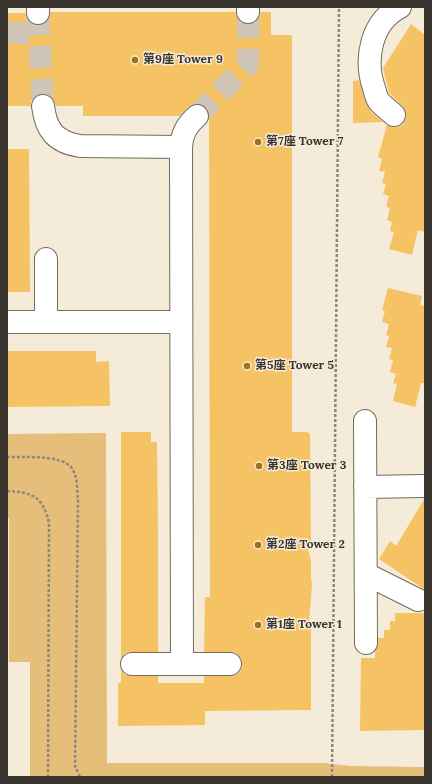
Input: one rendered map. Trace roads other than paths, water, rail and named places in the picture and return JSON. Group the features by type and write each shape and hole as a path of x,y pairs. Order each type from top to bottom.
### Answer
{"lane":[{"path":"394,114 378,100 372,82 369,64 370,46 379,27 391,11 400,7"},
{"path":"43,106 48,128 62,141 70,144 80,146 181,147"},
{"path":"182,664 181,147 184,130 197,116"},
{"path":"46,259 46,322"},
{"path":"7,322 181,322"},
{"path":"365,421 366,643"},
{"path":"365,487 424,486"},
{"path":"366,574 418,600"},
{"path":"132,664 230,664"}],"tunnel":[{"path":"197,116 248,64 248,12"},
{"path":"38,13 43,106"},
{"path":"7,33 39,33"}],"place":[{"name":"第9座 Tower 9","path":"135,60"},
{"name":"第7座 Tower 7","path":"258,142"},
{"name":"第5座 Tower 5","path":"247,366"},
{"name":"第3座 Tower 3","path":"259,466"},
{"name":"第2座 Tower 2","path":"258,545"},
{"name":"第1座 Tower 1","path":"258,625"}]}
